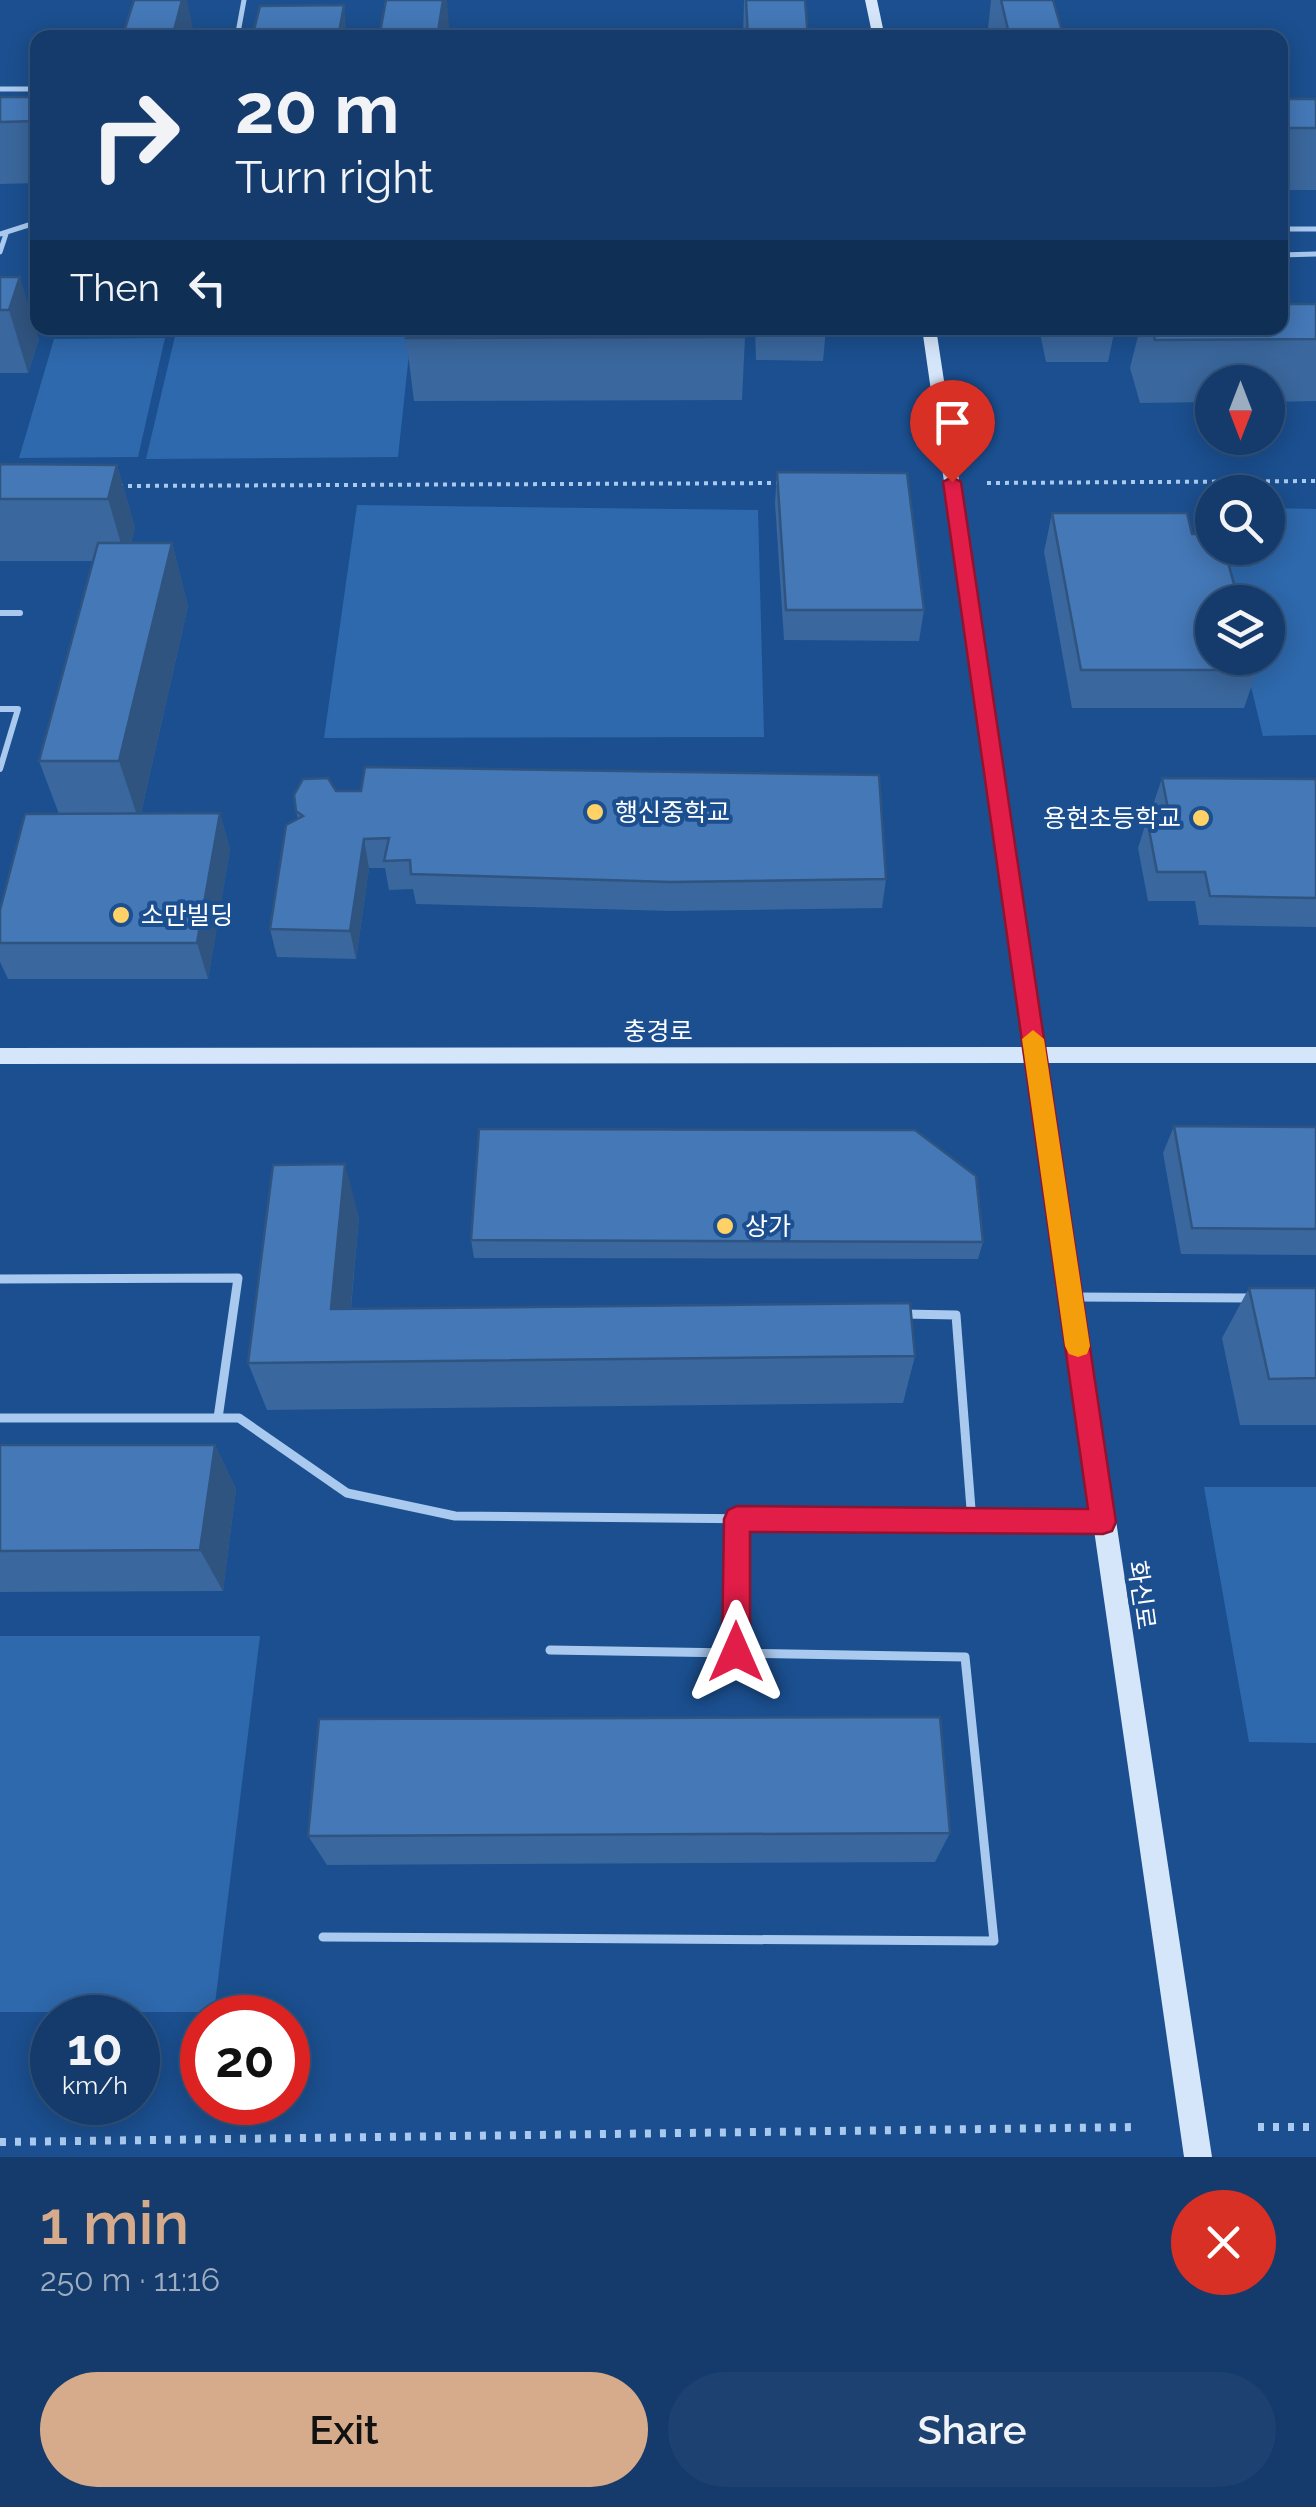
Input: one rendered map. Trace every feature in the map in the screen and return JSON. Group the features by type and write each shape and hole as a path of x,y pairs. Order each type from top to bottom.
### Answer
{"main road":[{"path":"871,0 877,30"},
{"name":"화신로","path":"930,335 1198,2157"},
{"name":"충경로","path":"0,1056 1316,1055"}],"lane":[{"path":"238,30 244,0"},
{"path":"0,89 30,88"},
{"path":"0,252 3,234 30,225"},
{"path":"1288,229 1316,229"},
{"path":"1288,254 1316,254"},
{"path":"0,613 20,613"},
{"path":"0,709 18,709 0,769"},
{"path":"0,1279 238,1278 218,1418"},
{"path":"1071,1297 1261,1298"},
{"path":"898,1314 956,1315 972,1522"},
{"path":"0,1418 239,1418 347,1493 455,1516 1103,1522"},
{"path":"736,1652 737,1519"},
{"path":"324,1937 994,1941 965,1657 550,1650"}],"path":[{"path":"987,482 1316,481"},
{"path":"119,486 794,483"},
{"path":"0,2142 1137,2126"},
{"path":"1258,2126 1316,2127"}],"shaded area":[{"path":"411,335 398,457 146,459 175,336"},
{"path":"165,338 138,457 19,458 54,339"},
{"path":"357,505 758,510 764,737 324,738"},
{"path":"1285,508 1316,509 1316,735 1263,736 1248,675 1285,675 1285,585 1226,585 1221,565 1285,565"},
{"path":"1204,1487 1316,1487 1316,1743 1249,1742"},
{"path":"0,1636 260,1636 216,1995 180,1995 180,2012 160,2012 160,1995 30,1995 30,2012 0,2012"}],"building":[{"path":"134,0 182,0 174,30 125,30"},
{"path":"386,0 443,0 438,30 380,30"},
{"path":"746,0 805,0 807,30 748,30"},
{"path":"1001,0 1053,0 1062,30 1008,30"},
{"path":"344,5 339,30 254,30 260,6"},
{"path":"0,97 30,97 30,121 0,122"},
{"path":"1288,99 1316,99 1316,128 1288,128"},
{"path":"0,277 20,277 9,310 0,310"},
{"path":"1288,304 1316,304 1316,339 1155,340 1154,335 1288,335"},
{"path":"407,335 745,335 745,337 406,338"},
{"path":"0,464 117,465 108,499 0,499"},
{"path":"777,472 907,473 924,610 786,610"},
{"path":"1052,513 1187,513 1195,534 1195,565 1229,565 1234,585 1195,585 1195,670 1081,670"},
{"path":"98,543 172,543 119,761 39,761"},
{"path":"365,767 879,775 886,879 670,882 411,874 410,860 384,861 389,838 364,839 350,931 270,929 286,825 303,816 296,811 294,795 303,779 328,778 336,791 361,791"},
{"path":"1162,778 1316,779 1316,898 1210,896 1205,872 1157,872 1147,819 1170,819"},
{"name":"소만빌딩","path":"220,813 197,943 0,943 0,910 25,814"},
{"path":"1174,1126 1316,1127 1316,1229 1192,1228"},
{"name":"상가","path":"479,1129 915,1130 976,1176 983,1242 471,1240"},
{"path":"345,1164 331,1309 910,1303 915,1356 248,1363 273,1165"},
{"path":"1249,1288 1316,1288 1316,1378 1269,1379"},
{"path":"0,1445 215,1445 200,1550 0,1551"},
{"path":"940,1717 950,1833 308,1836 319,1719"}],"slow traffic":[{"path":"1033,1039 1078,1346"}],"place":[{"name":"행신중학교","path":"595,812"},
{"name":"용현초등학교","path":"1201,818"},
{"name":"소만빌딩","path":"121,915"},
{"name":"상가","path":"725,1226"}],"route":[{"path":"736,1652 737,1519 1103,1522 952,482"}]}
